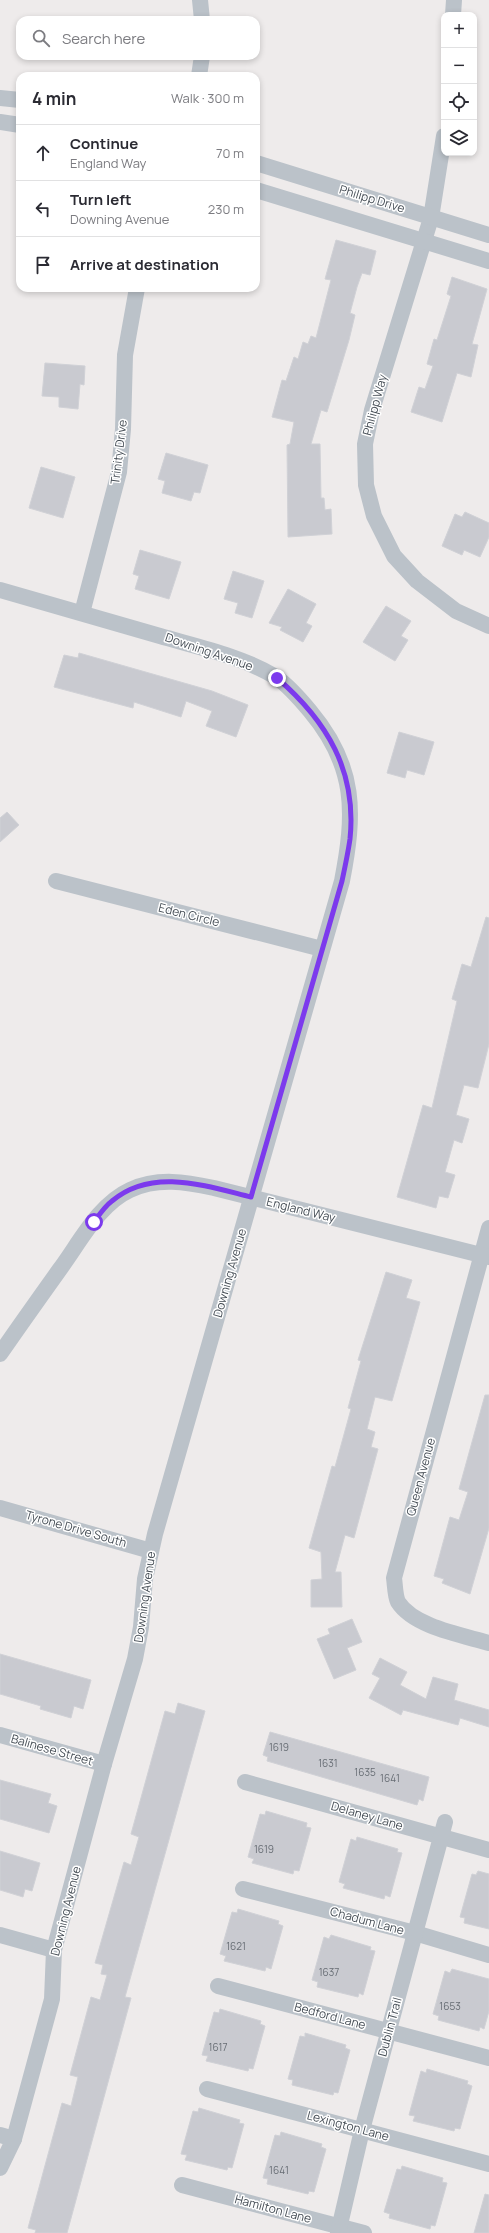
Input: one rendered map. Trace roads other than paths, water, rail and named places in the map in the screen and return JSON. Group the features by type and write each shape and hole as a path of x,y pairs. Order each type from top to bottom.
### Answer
{"street":[{"path":"200,0 202,16"},
{"path":"453,12 454,0"},
{"path":"200,72 201,60"},
{"path":"0,98 16,100"},
{"path":"0,122 16,124"},
{"name":"Philipp Way","path":"441,156 432,218 372,410 365,444 366,485 374,516 394,556 417,581 456,611 489,626"},
{"name":"Philipp Drive","path":"260,164 489,236"},
{"name":"Philipp Drive","path":"260,191 489,261"},
{"name":"Trinity Drive","path":"82,613 118,472 123,429 125,355 136,292"},
{"name":"Downing Avenue","path":"0,590 210,650 254,667 277,678 295,694 317,720 337,751 345,771 351,819 350,840 342,881 151,1551 145,1579 141,1627 135,1659 104,1764 54,1950 52,1998 7,2137 0,2168"},
{"name":"Eden Circle","path":"56,881 322,949"},
{"name":"England Way","path":"0,1354 94,1222 111,1201 130,1190 162,1181 190,1183 251,1197 485,1256"},
{"name":"Queen Avenue","path":"489,1228 485,1256 394,1578 398,1601 412,1617 438,1628 489,1643"},
{"name":"Tyrone Drive South","path":"0,1508 151,1551"},
{"name":"Balinese Street","path":"0,1735 104,1764"},
{"name":"Delaney Lane","path":"245,1782 443,1829 489,1850"},
{"name":"Dublin Trail","path":"339,2230 362,2130 443,1829"},
{"name":"Chadum Lane","path":"243,1889 415,1933 489,1956"},
{"path":"0,1935 54,1950"},
{"name":"Bedford Lane","path":"218,1986 489,2058"},
{"name":"Lexington Lane","path":"207,2089 489,2164"},
{"name":"Hamilton Lane","path":"182,2185 339,2230 364,2233"}]}
